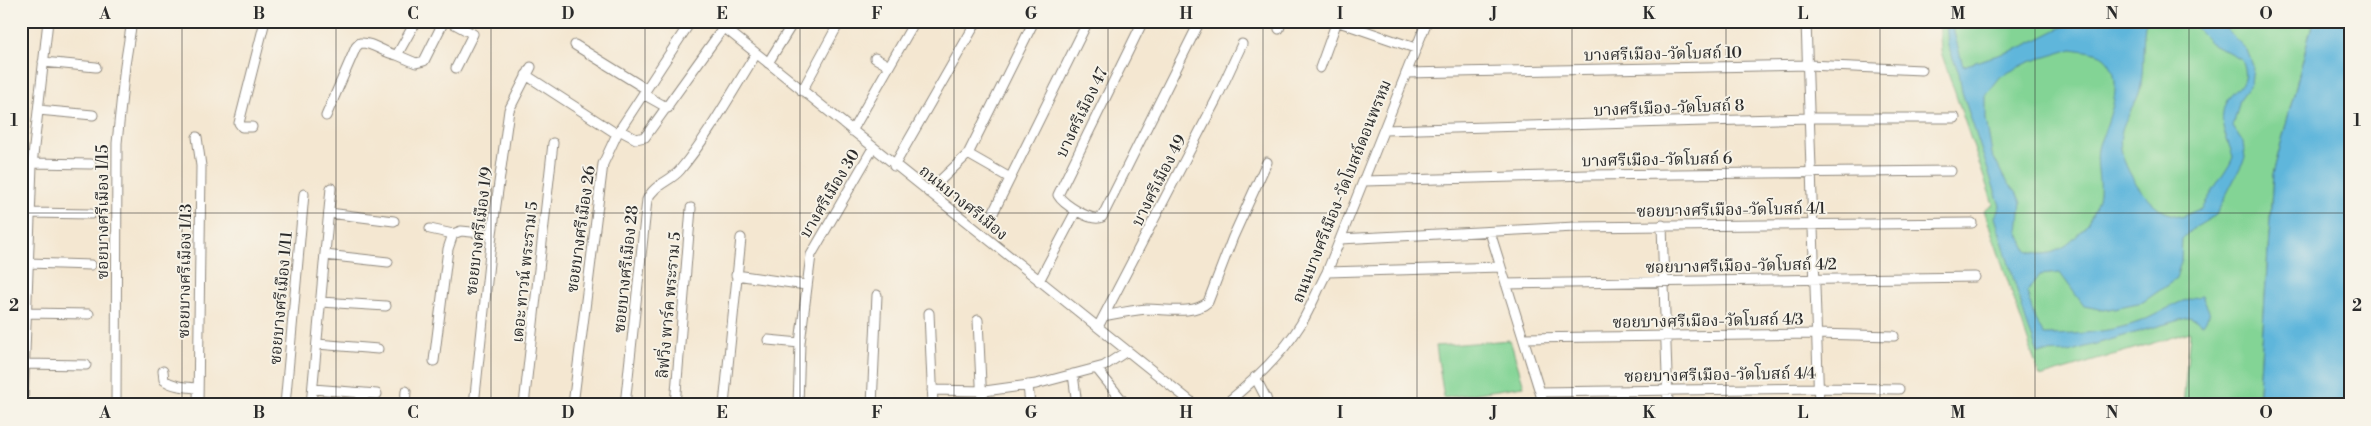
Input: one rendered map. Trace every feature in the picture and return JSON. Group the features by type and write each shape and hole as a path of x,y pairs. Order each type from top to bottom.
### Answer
{"street":[{"path":"22,405 32,163 48,21"},
{"name":"ซอยบางศรีเมือง 1/15","path":"116,405 118,143 125,66 132,21"},
{"path":"252,127 242,127 239,123 265,21"},
{"path":"397,55 416,21"},
{"path":"326,116 360,43 370,44 388,54 421,63 444,21"},
{"path":"449,21 473,34 456,68"},
{"name":"ซอยบางศรีเมือง 26","path":"573,405 599,182 603,164 618,132 691,21"},
{"path":"768,63 794,21"},
{"path":"802,91 840,21"},
{"path":"852,131 915,21"},
{"path":"894,166 977,21"},
{"path":"928,192 968,154 1034,21"},
{"path":"991,217 1088,21"},
{"name":"บางศรีเมือง 47","path":"1142,21 1059,191 1059,198 1076,210 1099,219 1102,218 1200,21"},
{"path":"1320,68 1337,21 1415,48"},
{"name":"ถนนบางศรีเมือง-วัดโบสถ์ดอนพรหม","path":"1224,405 1289,342 1301,323 1327,272 1427,21"},
{"path":"1806,21 1819,405"},
{"path":"618,132 636,139 645,136 668,108 720,23"},
{"name":"ถนนบางศรีเมือง","path":"720,23 894,166 1195,405"},
{"name":"บางศรีเมือง 49","path":"1098,327 1216,100 1242,44"},
{"path":"575,45 668,108"},
{"name":"ซอยบางศรีเมือง 28","path":"625,405 647,200 656,186 673,177 690,157 756,54"},
{"path":"875,58 889,66"},
{"path":"43,62 96,68"},
{"name":"บางศรีเมือง-วัดโบสถ์ 10","path":"1406,73 1808,65 1922,70"},
{"name":"ซอยบางศรีเมือง 1/9","path":"474,405 492,234 509,110 529,71 618,132"},
{"path":"38,110 92,115"},
{"name":"บางศรีเมือง-วัดโบสถ์ 8","path":"1384,130 1810,118 1955,118"},
{"name":"ซอยบางศรีเมือง 1/13","path":"197,137 201,166 198,405"},
{"name":"เดอะ ทาวน์ พระราม 5","path":"524,405 553,143"},
{"name":"บางศรีเมือง 30","path":"798,405 800,343 806,286 814,246 873,148"},
{"path":"968,154 1010,178"},
{"path":"1104,316 1147,309 1188,309 1204,306 1208,302 1233,237 1267,162"},
{"path":"32,163 91,164"},
{"name":"บางศรีเมือง-วัดโบสถ์ 6","path":"1364,181 1952,171"},
{"path":"311,405 331,188"},
{"name":"ซอยบางศรีเมือง 1/11","path":"285,405 304,194"},
{"name":"ลิฟวิ่ง พาร์ค พระราม 5","path":"675,405 691,208"},
{"path":"1039,281 1076,210"},
{"path":"30,213 91,214"},
{"path":"329,213 394,221"},
{"name":"ซอยบางศรีเมือง-วัดโบสถ์ 4/1","path":"1340,239 1662,225 1972,223"},
{"path":"1662,225 1668,405"},
{"path":"430,229 453,234 460,231 492,234"},
{"path":"1490,232 1544,405"},
{"path":"434,361 448,249 453,234"},
{"path":"724,405 741,238"},
{"path":"325,255 388,262"},
{"path":"28,263 91,265"},
{"path":"1327,272 1501,267"},
{"path":"736,276 806,286"},
{"name":"ซอยบางศรีเมือง-วัดโบสถ์ 4/2","path":"1506,284 1975,277"},
{"path":"872,405 877,295"},
{"path":"321,302 386,306"},
{"path":"26,313 89,314"},
{"path":"930,313 933,405"},
{"path":"978,320 982,405"},
{"name":"ซอยบางศรีเมือง-วัดโบสถ์ 4/3","path":"1523,338 1816,334 1894,336"},
{"path":"768,340 800,343"},
{"path":"317,344 378,349"},
{"path":"932,390 981,390 1028,385 1097,369 1127,351"},
{"path":"24,364 86,365"},
{"path":"1097,369 1126,405"},
{"path":"163,371 164,380 167,383 181,387 198,388"},
{"path":"1073,374 1077,405"},
{"path":"1255,377 1268,405"},
{"path":"1028,385 1030,405"},
{"name":"ซอยบางศรีเมือง-วัดโบสถ์ 4/4","path":"1541,392 1818,388 1899,389"},
{"path":"313,389 377,394"},
{"path":"405,405 406,391"},
{"path":"360,405 361,393"}],"green space":[{"path":"1939,21 2313,21 2273,174 2258,405 2183,405 2190,332 2040,377 1984,210 1993,204 1941,52"},
{"path":"1510,340 1524,386 1444,398 1436,346"}],"water":[{"path":"1946,21 1951,21 1963,66 2020,48 2074,21 2149,21 2145,24 2140,91 2121,134 2122,155 2132,177 2147,197 2163,211 2181,217 2202,208 2233,157 2222,118 2225,104 2242,83 2244,77 2241,59 2211,43 2189,21 2222,21 2224,27 2247,50 2253,66 2251,84 2240,99 2233,127 2243,142 2245,158 2216,215 2191,230 2182,239 2181,261 2176,279 2143,302 2104,310 2084,306 2060,273 2040,275 2027,292 2035,320 2044,335 2092,332 2117,328 2147,319 2177,303 2202,296 2210,313 2203,324 2190,317 2068,352 2038,353 2027,324 1995,217 2000,206 1962,92 1959,73 1948,46","holes":["2072,49 2094,53 2105,58 2114,74 2114,101 2098,149 2099,193 2094,210 2072,241 2050,253 2039,254 2027,251 2018,232 2021,202 2016,192 2004,178 1992,154 1986,119 1986,95 2001,76 2029,62"]},
{"path":"2313,21 2350,21 2350,405 2258,405 2273,174"}]}
